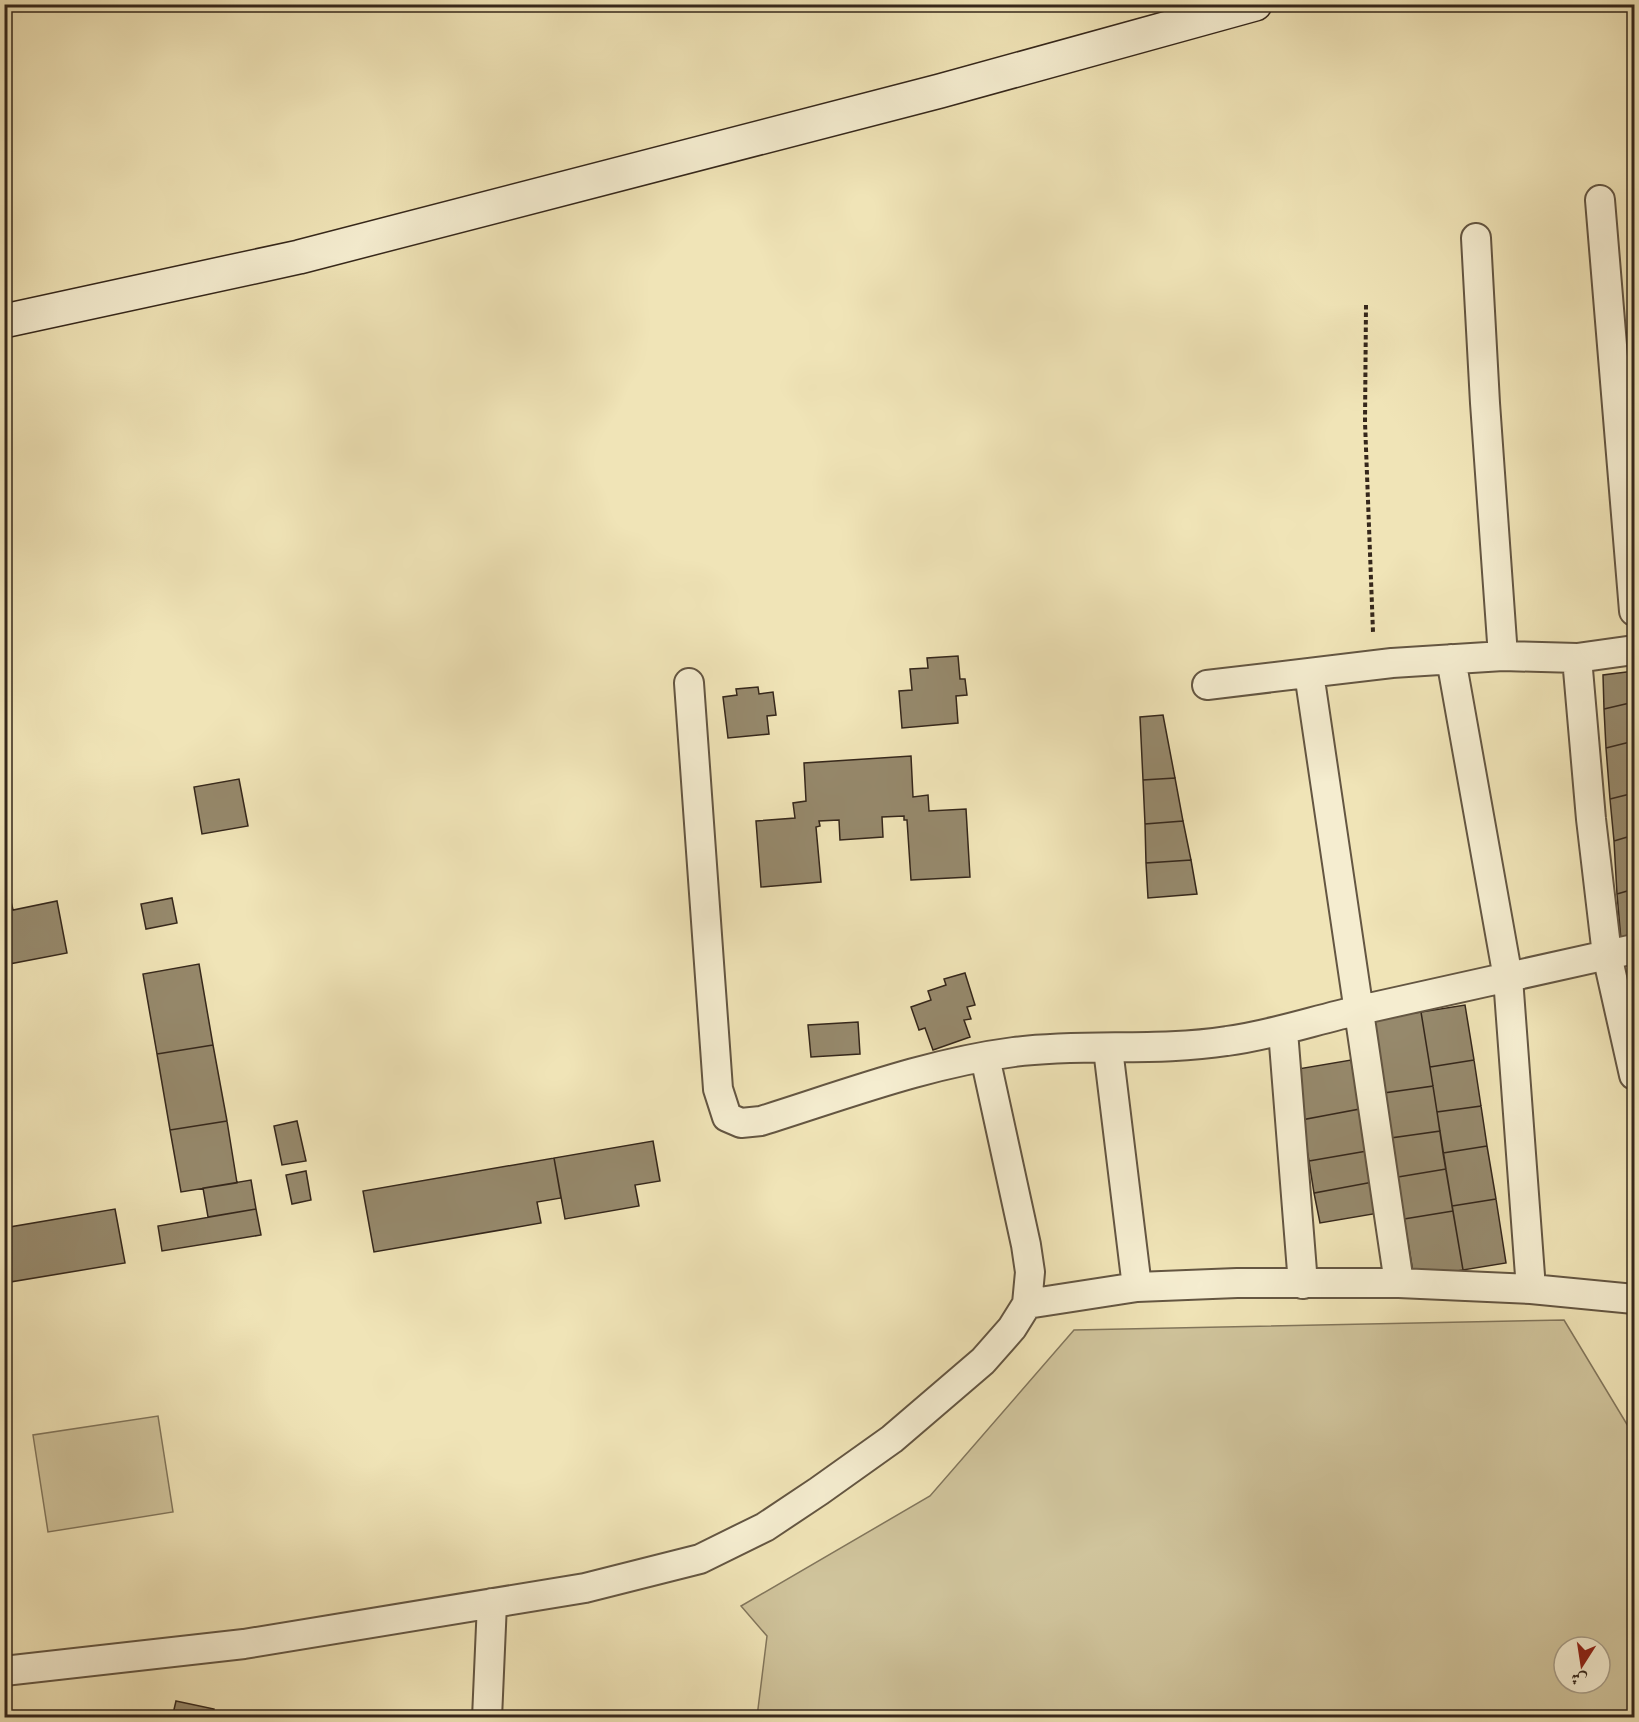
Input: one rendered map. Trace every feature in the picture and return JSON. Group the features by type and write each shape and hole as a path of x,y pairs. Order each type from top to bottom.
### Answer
{"main road":[{"path":"4,321 299,257 940,91 1255,4"}],"street":[{"path":"1600,200 1635,611"},
{"path":"1476,238 1503,656"},
{"path":"1207,685 1451,659 1503,656 1577,658 1635,650"},
{"path":"1577,658 1591,819 1607,955 1635,1075"},
{"path":"1451,659 1508,978 1531,1289"},
{"path":"1309,673 1399,1283"},
{"path":"689,683 718,1089 727,1117 741,1123 761,1122 886,1081 985,1057 1017,1052 1226,1042 1283,1031 1358,1010 1635,949"},
{"path":"1283,1031 1303,1284"},
{"path":"1108,1049 1137,1287"},
{"path":"4,1671 244,1644 585,1588 700,1559 765,1527 892,1439 983,1361 1012,1328 1027,1304 1030,1272 1018,1197 985,1057"},
{"path":"1027,1304 1137,1287 1399,1283 1531,1289 1635,1299"},
{"path":"487,1718 492,1603"}],"path":[{"path":"1366,305 1365,422 1374,666"}],"shaded area":[{"path":"1564,1320 1634,1436 1634,1717 757,1717 767,1636 741,1606 930,1496 1074,1330"},
{"path":"158,1416 173,1512 48,1532 33,1435"}],"building":[{"path":"958,656 960,679 965,679 967,695 956,696 958,723 902,728 899,691 912,690 910,669 928,668 927,658"},
{"path":"1634,671 1634,702 1604,709 1603,675"},
{"path":"758,687 759,694 773,692 776,715 767,716 769,734 728,738 723,697 737,695 736,689"},
{"path":"1634,702 1634,741 1606,748 1604,709"},
{"path":"1163,715 1175,778 1143,780 1140,717"},
{"path":"1634,741 1634,793 1610,799 1606,748"},
{"path":"911,756 913,797 928,795 929,811 966,809 970,877 911,880 907,820 904,820 904,816 882,817 883,837 840,840 839,820 819,821 820,826 816,827 821,882 761,887 756,821 795,818 793,803 806,801 804,763"},
{"path":"1175,778 1183,821 1145,824 1143,780"},
{"path":"239,779 248,826 202,834 194,787"},
{"path":"1634,793 1634,835 1614,841 1610,799"},
{"path":"1183,821 1191,860 1146,863 1145,824"},
{"path":"1634,835 1634,889 1617,894 1614,841"},
{"path":"1191,860 1197,894 1148,898 1146,863"},
{"path":"1634,889 1634,937 1621,940 1617,894"},
{"path":"9,893 13,910 57,901 67,953 4,965 4,894"},
{"path":"172,898 177,923 146,929 141,904"},
{"path":"199,964 213,1045 157,1054 143,974"},
{"path":"965,973 975,1005 967,1007 971,1019 964,1020 970,1037 933,1050 925,1028 919,1030 911,1007 931,1000 928,991 946,985 944,979"},
{"path":"1465,1005 1474,1060 1430,1067 1421,1012"},
{"path":"1421,1012 1433,1086 1384,1093 1372,1019"},
{"path":"858,1022 860,1054 811,1057 808,1025"},
{"path":"213,1045 227,1121 170,1130 157,1054"},
{"path":"1351,1060 1360,1109 1301,1120 1292,1070"},
{"path":"1474,1060 1481,1106 1437,1112 1430,1067"},
{"path":"1433,1086 1440,1131 1391,1138 1384,1093"},
{"path":"1481,1106 1487,1146 1443,1153 1437,1112"},
{"path":"1360,1109 1367,1151 1309,1161 1301,1120"},
{"path":"227,1121 237,1183 181,1192 170,1130"},
{"path":"297,1121 306,1161 282,1165 274,1126"},
{"path":"1440,1131 1446,1169 1398,1177 1391,1138"},
{"path":"653,1141 660,1181 635,1185 639,1206 565,1219 554,1158"},
{"path":"1487,1146 1496,1199 1452,1206 1443,1153"},
{"path":"1367,1151 1373,1182 1314,1193 1309,1161"},
{"path":"554,1158 561,1198 537,1202 541,1223 374,1252 363,1191"},
{"path":"1446,1169 1453,1211 1404,1219 1398,1177"},
{"path":"306,1171 311,1200 292,1204 286,1175"},
{"path":"251,1180 256,1209 208,1217 203,1188"},
{"path":"1373,1182 1379,1213 1320,1223 1314,1193"},
{"path":"1496,1199 1506,1263 1463,1270 1452,1206"},
{"path":"115,1209 125,1263 4,1283 4,1228"},
{"path":"256,1209 261,1235 162,1251 158,1226"},
{"path":"1453,1211 1463,1270 1414,1278 1404,1219"},
{"path":"176,1701 214,1709 212,1718 172,1718"}]}
